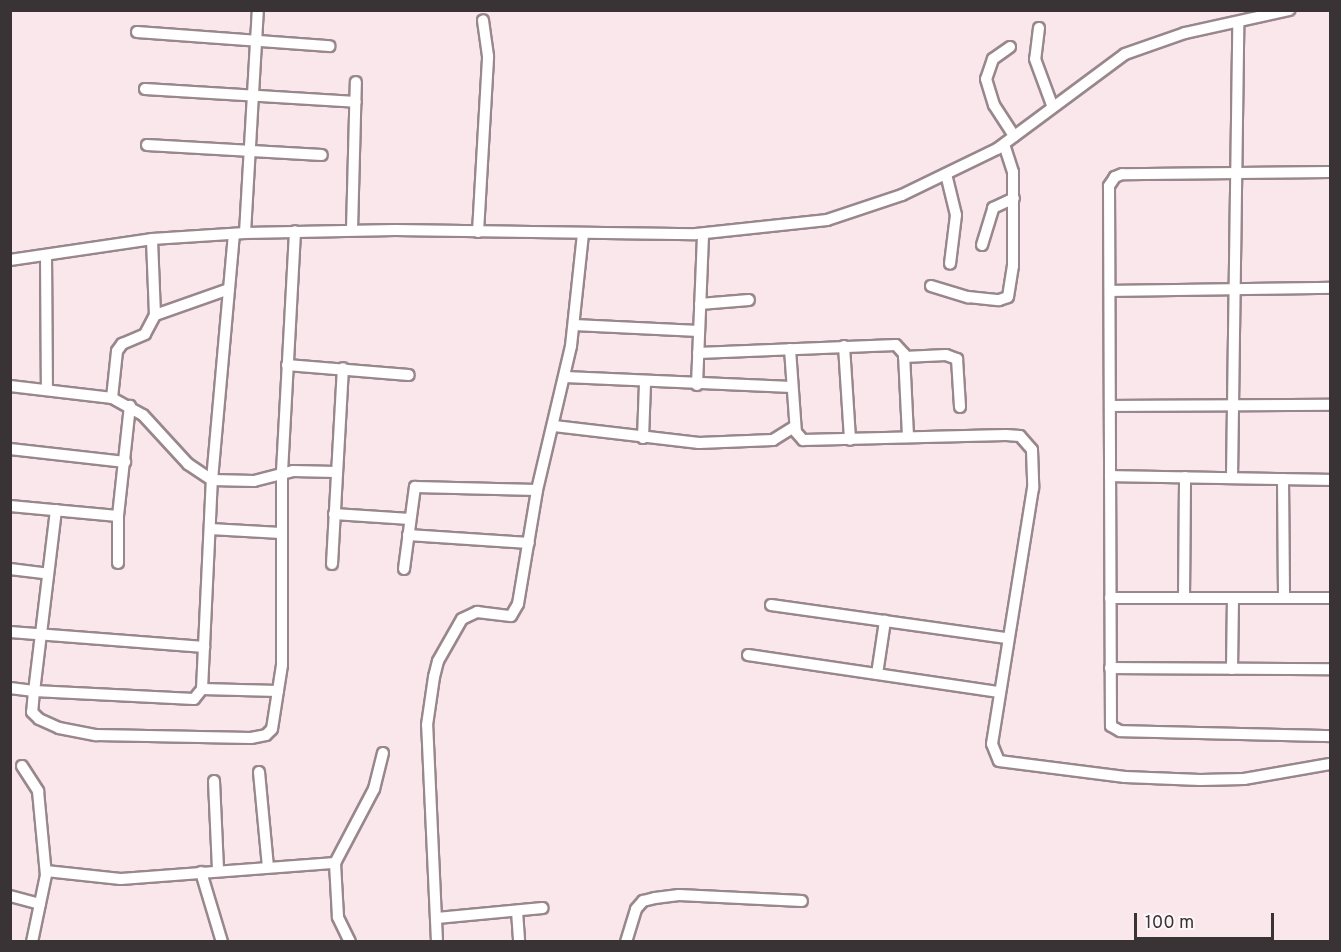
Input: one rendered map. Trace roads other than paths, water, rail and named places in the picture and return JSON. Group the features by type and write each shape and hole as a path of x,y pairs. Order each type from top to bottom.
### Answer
{"street":[{"path":"10,688 187,701 195,699 202,689 212,480 229,289 250,151 258,10"},
{"path":"10,260 152,239 295,231 703,234 827,220 902,195 1004,144 1052,105 1125,54 1185,33 1289,10"},
{"path":"478,232 488,56 483,20"},
{"path":"1232,478 1238,22"},
{"path":"1039,28 1035,59 1052,105"},
{"path":"137,32 329,46"},
{"path":"1010,47 993,59 987,79 994,105 1014,136"},
{"path":"352,231 356,82"},
{"path":"145,89 356,102"},
{"path":"931,286 968,297 999,300 1008,297 1014,198 1013,172 1004,144"},
{"path":"147,145 322,155"},
{"path":"1330,172 1122,174 1111,181 1110,406 1110,718 1114,730 1330,736"},
{"path":"946,174 956,214 950,264"},
{"path":"982,245 993,208 1014,198"},
{"path":"56,510 34,691 34,716 59,728 96,735 251,738 266,735 272,729 278,691 282,472 295,231"},
{"path":"437,942 427,725 438,661 469,614 503,618 515,612 537,490 565,378 574,325 583,234"},
{"path":"697,385 703,234"},
{"path":"112,398 117,351 122,344 145,334 155,315 152,239"},
{"path":"46,255 47,390"},
{"path":"1111,291 1330,288"},
{"path":"155,315 229,289"},
{"path":"700,304 749,300"},
{"path":"574,325 699,331"},
{"path":"698,353 890,344 901,349 904,357 908,437"},
{"path":"844,346 850,440"},
{"path":"790,349 795,426 803,440 1006,435 1020,436 1032,450 1033,488 1007,638 992,744 999,761 1008,765 1125,777 1200,780 1245,779 1330,764"},
{"path":"904,357 946,355 957,359 960,407"},
{"path":"287,365 409,375"},
{"path":"332,564 343,368"},
{"path":"565,378 792,387"},
{"path":"643,438 645,382"},
{"path":"10,386 112,398 130,406 188,464 212,480 254,481 282,472 336,472"},
{"path":"1110,406 1330,405"},
{"path":"118,563 118,516 130,406"},
{"path":"554,426 643,438 759,442 773,440 795,426"},
{"path":"10,448 125,462"},
{"path":"1110,476 1330,480"},
{"path":"1184,598 1185,477"},
{"path":"1283,479 1284,598"},
{"path":"404,569 413,492 419,485 537,490"},
{"path":"10,506 118,516"},
{"path":"334,513 410,519"},
{"path":"210,529 281,533"},
{"path":"408,535 529,543"},
{"path":"10,569 48,574"},
{"path":"1110,598 1330,598"},
{"path":"1233,598 1233,669"},
{"path":"771,604 1007,638"},
{"path":"877,674 885,621"},
{"path":"10,632 204,647"},
{"path":"748,655 999,692"},
{"path":"1110,668 1330,669"},
{"path":"202,689 278,691"},
{"path":"350,942 338,917 335,863 372,794 382,753"},
{"path":"22,766 38,791 46,871 32,942"},
{"path":"259,772 268,867"},
{"path":"214,781 218,870"},
{"path":"46,871 121,879 335,863"},
{"path":"201,872 222,942"},
{"path":"626,942 636,909 643,901 655,898 679,895 802,901"},
{"path":"10,896 40,904"},
{"path":"437,918 543,908"},
{"path":"517,911 519,942"}]}
